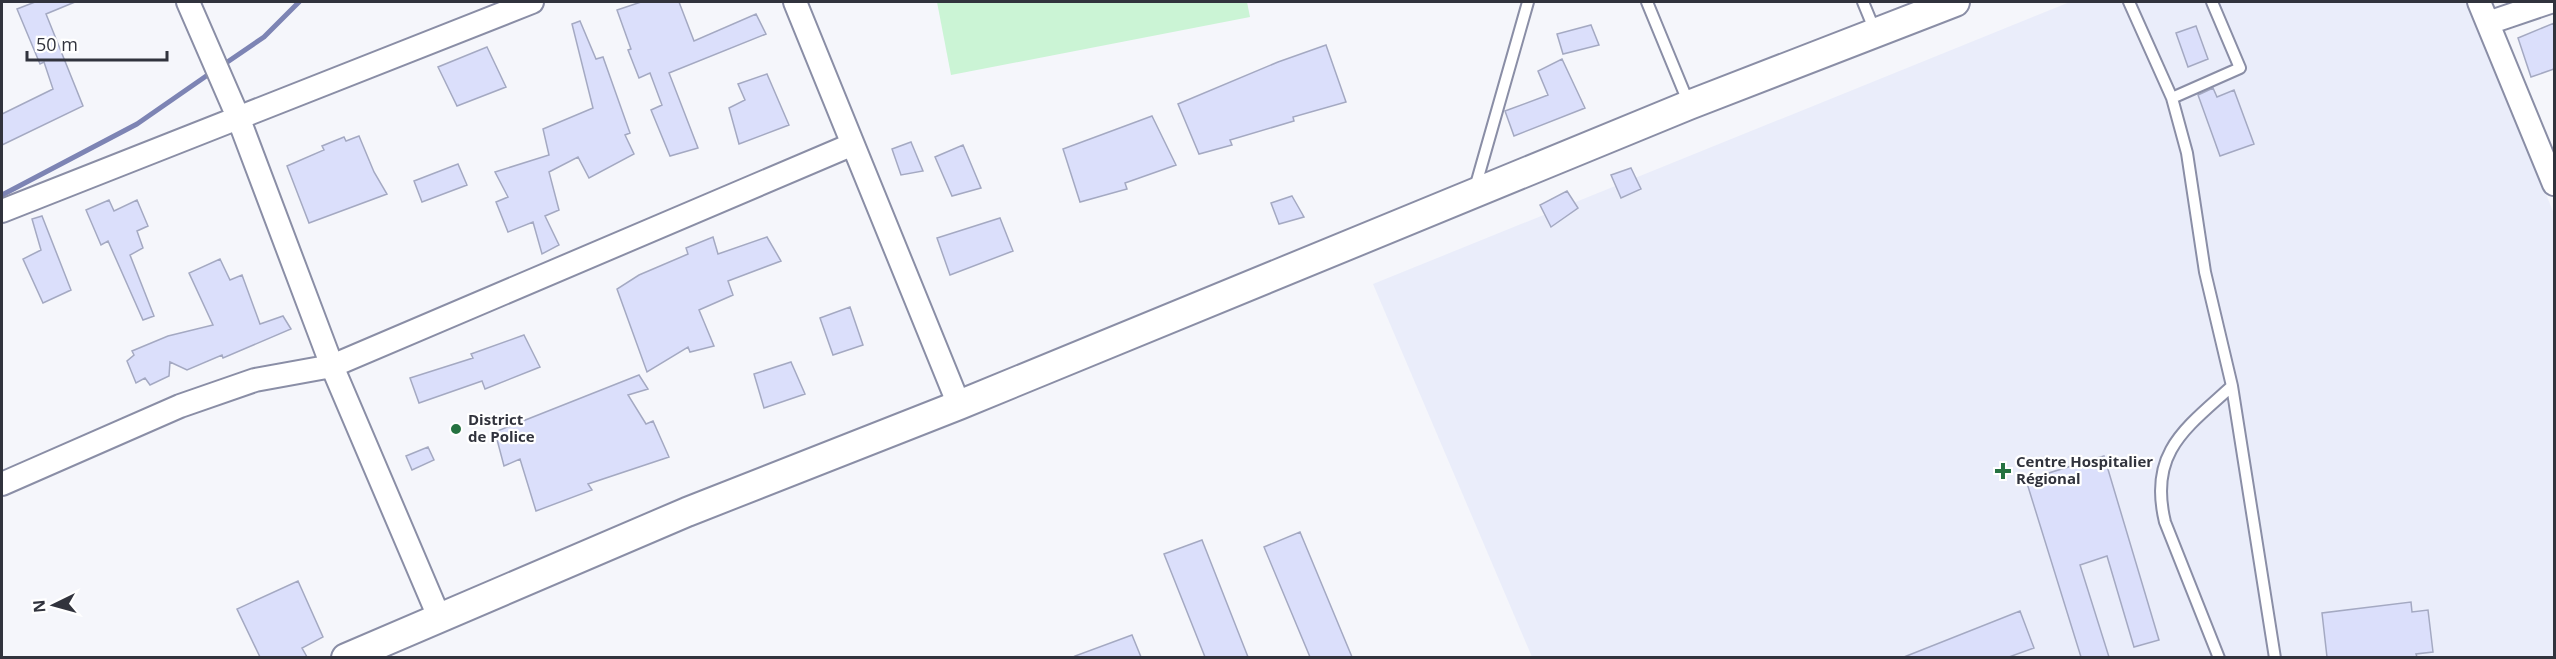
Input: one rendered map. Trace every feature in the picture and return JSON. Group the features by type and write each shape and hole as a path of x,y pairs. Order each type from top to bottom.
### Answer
{"street":[{"path":"188,2 238,117 332,366 439,617"},
{"path":"2,212 532,2"},
{"path":"795,2 851,145 959,405"},
{"path":"346,657 687,512 959,405 1689,105 1955,2"},
{"path":"2480,2 2554,184"},
{"path":"2488,23 2550,2"},
{"path":"2,484 180,406 255,380 332,366 851,145"}],"lane":[{"path":"1473,194 1528,2"},
{"path":"1647,2 1689,105"},
{"path":"1863,2 1876,34"},
{"path":"2129,2 2172,98 2187,153 2205,272 2232,386 2275,657"},
{"path":"2172,98 2240,68 2212,2"},
{"path":"2219,657 2165,522 2160,502 2160,487 2168,453 2181,433 2232,386"}],"shaded area":[{"name":"Centre Hospitalier Régional","path":"2070,2 2470,2 2554,214 2554,657 1532,657 1373,284"}],"green space":[{"path":"937,2 1247,2 1250,17 951,75"}],"building":[{"path":"35,2 75,2 46,14 83,106 2,145 2,114 53,89 44,62 40,64 17,9"},
{"path":"641,2 679,2 694,41 756,14 766,34 669,73 698,148 670,156 651,110 662,105 650,73 639,78 628,50 631,49 617,10"},
{"path":"580,21 596,59 603,57 630,133 625,135 634,154 589,178 578,157 549,172 559,210 545,216 559,245 542,254 533,222 508,232 496,202 508,197 495,172 549,155 543,129 593,108 572,24"},
{"path":"2554,23 2554,69 2531,77 2518,38"},
{"path":"1591,25 1599,45 1563,54 1557,34"},
{"path":"2196,26 2208,59 2188,67 2176,33"},
{"path":"1326,45 1346,102 1293,117 1294,121 1230,140 1232,145 1199,154 1178,104 1278,62"},
{"path":"487,47 506,87 457,106 438,67"},
{"path":"1562,59 1585,108 1514,136 1505,111 1548,95 1538,71"},
{"path":"767,74 789,125 739,144 729,108 745,100 738,84"},
{"path":"2213,88 2217,97 2234,90 2254,144 2220,156 2198,95"},
{"path":"1152,116 1176,165 1125,183 1127,189 1080,202 1063,149"},
{"path":"359,136 374,172 387,194 309,223 287,166 324,150 322,146 344,137 346,141"},
{"path":"911,142 923,171 901,175 892,149"},
{"path":"963,145 981,188 952,196 935,157"},
{"path":"458,164 467,185 422,202 414,181"},
{"path":"1631,168 1641,189 1621,198 1611,175"},
{"path":"1567,191 1578,208 1551,227 1540,205"},
{"path":"1292,196 1304,217 1279,224 1271,203"},
{"path":"109,200 114,211 137,200 148,226 137,231 143,248 130,255 154,316 143,320 108,241 101,245 86,210"},
{"path":"42,216 71,290 43,303 23,259 41,250 32,219"},
{"path":"1000,218 1013,251 950,275 937,238"},
{"path":"713,237 718,254 767,237 781,261 728,281 733,295 699,310 714,346 690,352 688,347 647,372 617,289 639,275 688,254 686,248"},
{"path":"220,259 230,280 242,275 260,324 283,316 291,329 223,358 222,355 187,370 170,362 169,376 150,385 145,378 136,383 127,361 134,355 132,351 168,336 213,325 189,273"},
{"path":"850,307 863,345 833,355 820,318"},
{"path":"524,335 540,367 485,389 482,381 419,403 410,378 473,358 471,354"},
{"path":"791,362 805,394 764,408 754,374"},
{"path":"639,375 648,389 628,395 646,424 653,421 669,457 588,484 592,490 536,511 520,459 504,466 495,432"},
{"path":"428,447 434,460 412,470 406,456"},
{"path":"2104,456 2159,640 2134,647 2107,556 2080,565 2109,657 2081,657 2026,480"},
{"path":"1300,532 1352,657 1310,657 1264,547"},
{"path":"1202,540 1248,657 1205,657 1164,554"},
{"path":"298,581 323,637 302,648 307,657 260,657 237,609"},
{"path":"2411,602 2412,612 2428,610 2433,652 2416,654 2417,657 2327,657 2322,613"},
{"path":"2020,611 2034,648 2009,657 1904,657"},
{"path":"1132,635 1141,657 1075,656"}],"waterway":[{"path":"223,65 264,37 299,2"},
{"path":"2,195 137,124 212,72"}],"place":[{"name":"District de Police","path":"456,429"},
{"name":"Centre Hospitalier Régional","path":"2003,471"}]}
